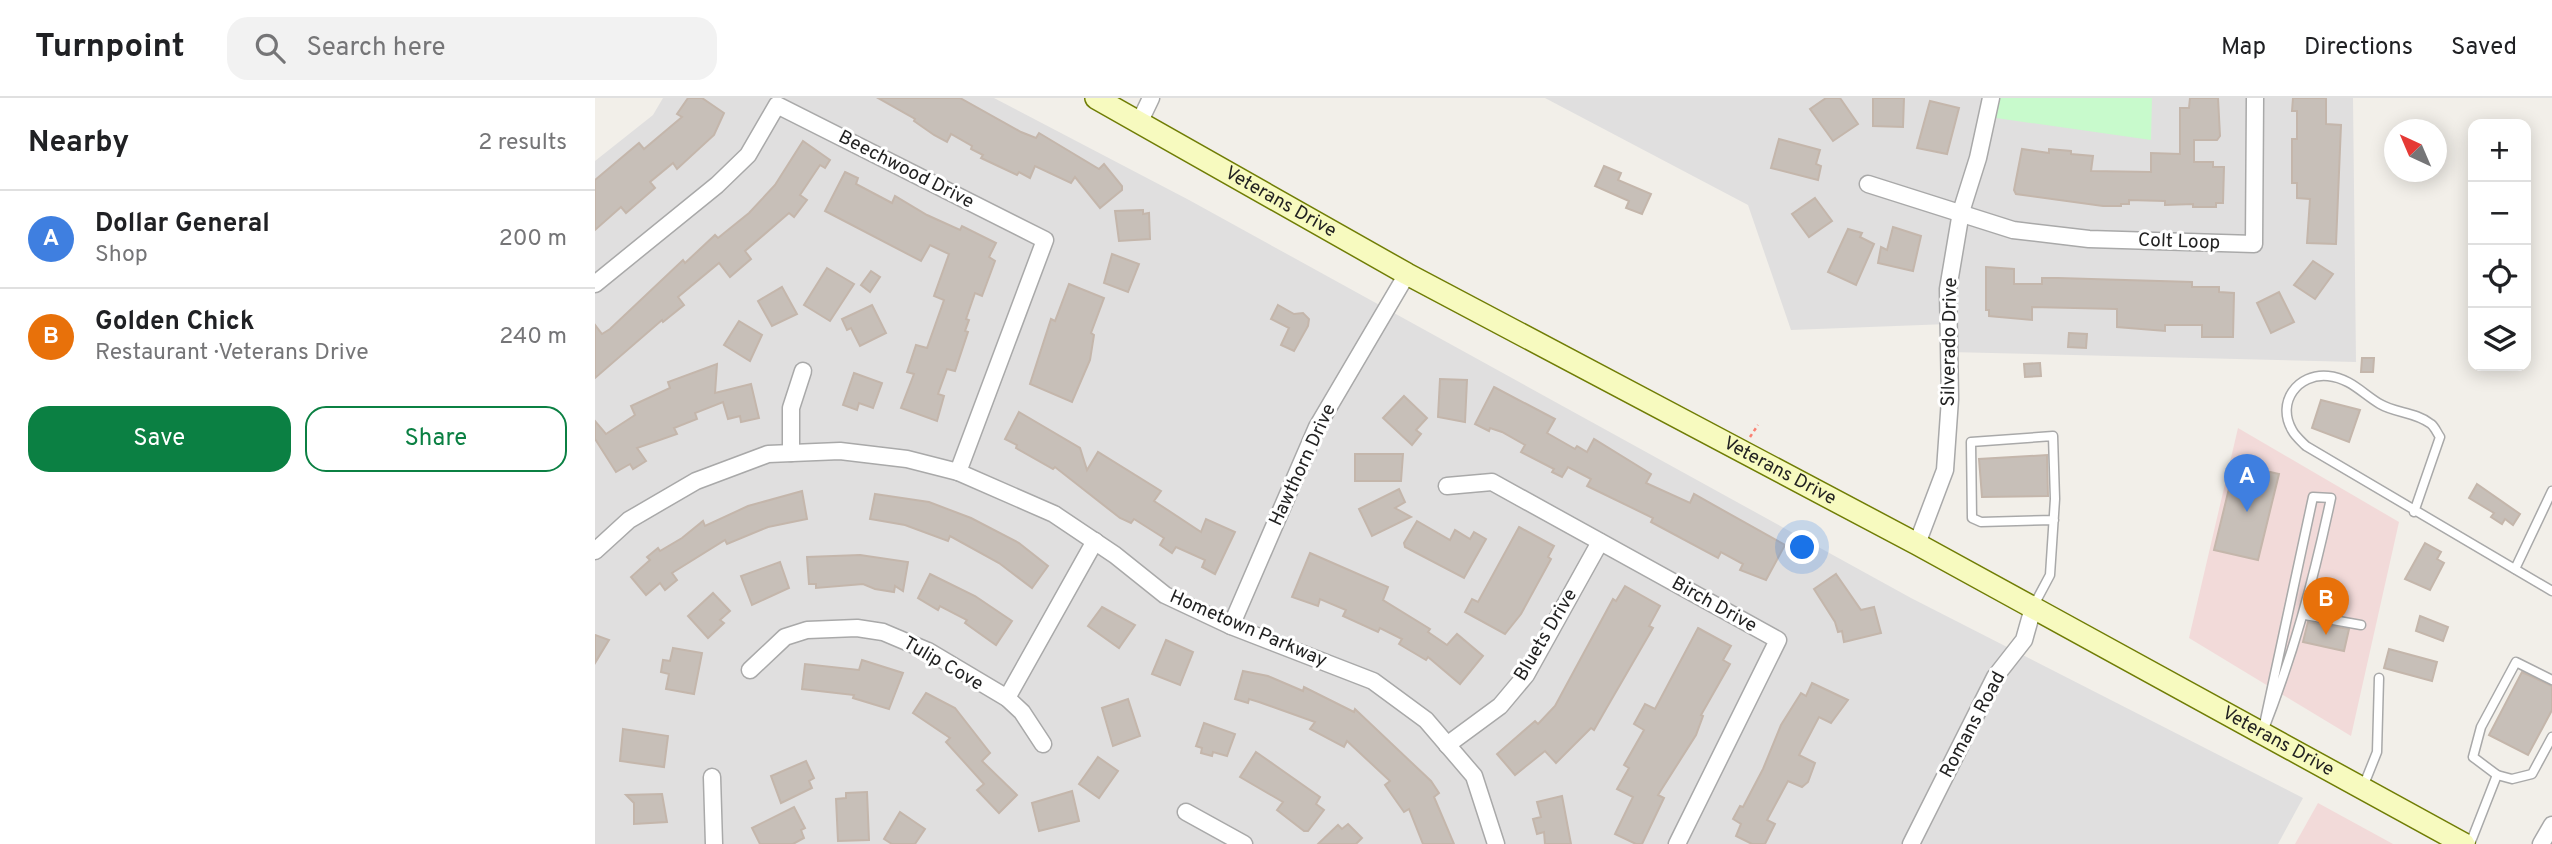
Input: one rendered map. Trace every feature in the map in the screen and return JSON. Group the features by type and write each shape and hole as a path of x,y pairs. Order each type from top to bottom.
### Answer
{"main road":[{"name":"Veterans Drive","path":"1096,98 1407,274 1917,544 2464,844"}],"street":[{"path":"1140,121 1151,98"},
{"name":"Silverado Drive","path":"1917,544 1945,470 1950,400 1948,289 1961,212 1978,158 1991,98"},
{"name":"Colt Loop","path":"1961,212 2013,230 2089,239 2254,244 2255,98"},
{"name":"Beechwood Drive","path":"595,284 717,185 748,155 777,105 1045,240 958,472"},
{"path":"1868,184 1961,212"},
{"name":"Hawthorn Drive","path":"1231,626 1317,427 1407,274"},
{"path":"791,453 791,408 803,371"},
{"name":"Hometown Parkway","path":"595,551 629,520 696,481 768,454 840,451 907,458 958,472 1054,514 1095,541 1165,595 1231,626 1373,681 1426,720 1473,776 1496,844"},
{"name":"Birch Drive","path":"1447,486 1492,482 1778,640 1677,844"},
{"path":"1007,698 1095,541"},
{"name":"Bluets Drive","path":"1447,745 1500,706 1526,675 1600,542"},
{"name":"Romans Road","path":"1911,844 1995,677 2024,639 2032,608"},
{"name":"Tulip Cove","path":"750,670 785,637 807,630 857,628 883,632 928,651 1007,698 1022,712 1043,744"},
{"path":"712,777 714,844"},
{"path":"1186,812 1244,844"},
{"path":"2541,844 2552,825"}],"lane":[{"path":"2414,512 2440,437 2432,424 2381,405 2357,386 2330,376 2314,376 2299,383 2289,394 2287,408 2291,428 2306,446 2414,512 2552,590"},
{"path":"2032,608 2050,575 2054,520 2053,436 1971,442 1972,518 1981,522 2054,520"},
{"path":"2515,569 2552,491"},
{"path":"2313,497 2331,498 2305,615 2262,734 2313,497"},
{"path":"2305,615 2361,625"},
{"path":"2552,680 2516,662 2481,727 2473,757 2497,775 2512,779 2532,774 2552,737"},
{"path":"2362,789 2377,752 2379,678"},
{"path":"2470,844 2497,775"}],"shaded area":[{"path":"663,98 994,98 1189,200 1911,598 2303,798 2278,844 595,844 595,161 653,115"},
{"path":"1545,98 2353,98 2356,362 1949,352 1948,324 1791,330 1748,205"},
{"path":"2238,428 2399,522 2351,736 2189,638"},
{"path":"2318,803 2393,844 2295,844"}],"green space":[{"path":"1997,98 2152,98 2151,140 1996,118"}],"building":[{"path":"688,98 702,98 724,113 714,135 677,169 673,163 650,182 655,188 626,213 621,207 595,230 595,180 639,143 644,149 682,117 677,114"},
{"path":"878,98 960,98 1021,132 1036,138 1039,133 1099,169 1104,164 1122,186 1122,190 1100,208 1075,177 1071,183 1035,166 1030,178 1019,172 1017,175 981,158 983,155 971,149 972,146 951,134 947,142 934,135 914,121 915,119"},
{"path":"1826,98 1840,98 1858,124 1833,141 1810,109"},
{"path":"1873,98 1904,98 1903,127 1873,126"},
{"path":"2190,98 2218,98 2220,136 2217,140 2194,140 2194,162 2213,162 2213,167 2224,167 2223,203 2216,203 2216,207 2129,200 2129,204 2121,206 2103,206 2016,194 2014,190 2022,149 2049,153 2049,149 2071,151 2071,154 2093,156 2091,171 2151,172 2151,153 2180,154 2180,108 2189,108"},
{"path":"2293,98 2326,98 2326,124 2341,125 2336,244 2307,243 2310,199 2297,198 2297,183 2292,183 2292,139 2297,139 2297,111 2292,111"},
{"path":"1930,101 1959,108 1947,154 1917,148"},
{"path":"1779,139 1820,150 1816,164 1821,166 1818,180 1771,168"},
{"path":"803,141 830,160 825,168 820,165 800,195 807,200 794,217 789,213 745,251 751,259 730,277 719,263 678,297 684,305 663,322 662,320 595,378 595,325 602,334 610,329 683,260 685,263 715,235 718,238 749,213 775,185"},
{"path":"1604,166 1621,173 1618,180 1651,194 1642,214 1626,208 1629,201 1595,186"},
{"path":"845,172 858,178 856,184 892,203 895,196 927,215 960,230 962,226 996,243 989,257 995,261 982,296 975,293 966,319 969,320 965,331 968,332 955,371 947,369 938,394 944,396 937,421 901,408 914,374 907,372 916,345 927,348 944,300 934,296 949,254 930,245 921,261 825,211"},
{"path":"1815,198 1832,221 1809,237 1792,214"},
{"path":"1143,210 1143,214 1149,213 1150,239 1119,241 1115,211"},
{"path":"1893,227 1921,236 1913,271 1878,263 1881,247 1887,250"},
{"path":"1848,229 1862,233 1860,237 1874,244 1856,285 1828,272"},
{"path":"1112,254 1139,264 1128,292 1104,283"},
{"path":"2313,261 2333,274 2315,299 2294,285"},
{"path":"1986,267 2014,269 2014,284 2042,284 2042,278 2058,278 2192,282 2192,287 2219,287 2219,292 2234,293 2233,337 2202,337 2202,325 2165,325 2165,331 2117,327 2117,309 2032,307 2032,320 1989,316 1989,310 1986,310"},
{"path":"827,268 854,284 830,321 804,305"},
{"path":"871,271 880,277 870,292 861,285"},
{"path":"1069,284 1104,298 1091,333 1094,335 1090,360 1072,402 1030,384 1051,319 1055,321"},
{"path":"782,287 797,314 772,326 758,301"},
{"path":"2279,292 2294,322 2271,333 2257,303"},
{"path":"872,305 886,333 860,346 851,328 847,330 842,319"},
{"path":"1278,305 1294,314 1303,313 1309,319 1294,351 1281,345 1289,328 1271,319"},
{"path":"739,321 762,335 750,361 724,345"},
{"path":"2069,333 2087,334 2086,348 2068,347"},
{"path":"2362,358 2374,358 2373,372 2361,372"},
{"path":"2040,363 2041,376 2025,377 2024,364"},
{"path":"717,364 715,393 751,384 759,418 741,422 740,416 728,419 723,402 695,413 697,419 674,428 677,434 637,448 646,461 633,469 630,464 616,472 595,439 595,421 606,434 635,415 631,406 670,388 668,382"},
{"path":"854,373 882,383 873,408 859,403 857,410 843,405"},
{"path":"1440,379 1467,380 1465,422 1438,417"},
{"path":"1494,387 1555,419 1547,433 1575,449 1577,446 1587,452 1594,439 1651,474 1646,483 1690,503 1694,494 1785,545 1766,580 1740,570 1743,564 1721,552 1718,558 1651,522 1653,518 1587,486 1591,479 1568,467 1562,477 1552,472 1554,469 1521,452 1525,445 1502,432 1490,428 1489,431 1475,424"},
{"path":"1404,396 1427,418 1416,430 1421,434 1412,445 1383,418"},
{"path":"2321,400 2360,410 2349,442 2312,428"},
{"path":"1019,412 1080,448 1087,470 1098,452 1161,491 1154,501 1201,532 1206,519 1235,532 1215,574 1202,567 1205,560 1176,547 1172,553 1160,545 1164,538 1134,519 1131,523 1120,518 1055,467 1053,469 1005,439"},
{"path":"1355,454 1403,454 1401,481 1355,481"},
{"path":"2047,455 2048,496 1982,497 1979,459"},
{"path":"2235,464 2279,474 2258,560 2214,550"},
{"path":"2477,484 2520,514 2513,525 2505,519 2502,524 2491,517 2494,513 2469,498"},
{"path":"1399,489 1405,502 1395,508 1411,517 1372,536 1359,509"},
{"path":"802,491 807,519 768,527 727,544 725,540 672,573 677,580 665,590 660,583 646,595 631,577 650,560 647,557 658,548 660,551 682,538 703,521 705,526 748,506"},
{"path":"875,494 929,502 971,518 1019,543 1048,566 1032,588 999,563 950,536 948,541 905,525 870,519"},
{"path":"1417,521 1450,540 1455,530 1470,539 1474,532 1486,539 1464,578 1405,547 1404,543"},
{"path":"1519,527 1554,546 1548,557 1551,559 1521,614 1505,634 1465,612 1472,599 1478,602"},
{"path":"2425,543 2441,552 2437,559 2444,563 2430,590 2405,579"},
{"path":"1310,553 1388,587 1383,600 1430,629 1428,632 1447,645 1457,634 1483,656 1460,684 1428,657 1426,660 1399,644 1402,639 1380,628 1378,632 1343,616 1346,610 1320,599 1318,606 1292,597"},
{"path":"860,555 908,562 903,591 895,586 894,592 863,584 816,588 816,584 809,584 807,557"},
{"path":"780,562 789,588 752,605 741,576"},
{"path":"930,574 975,596 1012,621 996,645 965,623 967,620 940,606 938,610 918,598"},
{"path":"1836,574 1861,610 1874,607 1881,633 1844,642 1842,631 1838,632 1835,622 1814,589"},
{"path":"1625,586 1660,606 1649,626 1653,628 1594,730 1591,728 1556,763 1545,751 1515,775 1497,754 1535,721 1538,724 1555,706 1613,599 1616,601"},
{"path":"713,593 730,611 720,620 724,623 708,638 688,616"},
{"path":"1102,607 1135,625 1119,648 1088,626"},
{"path":"2420,616 2448,627 2443,641 2416,631"},
{"path":"2308,622 2349,629 2344,651 2303,642"},
{"path":"1698,628 1731,646 1723,660 1730,664 1701,715 1703,716 1696,735 1658,795 1664,798 1642,844 1636,844 1615,834 1633,797 1617,789 1629,768 1624,765 1644,730 1634,724 1645,704 1655,709"},
{"path":"595,635 609,640 595,663"},
{"path":"1166,640 1193,652 1180,685 1152,674"},
{"path":"673,648 702,653 694,694 666,689 669,674 661,672 663,660 670,661"},
{"path":"2389,649 2437,662 2432,681 2384,668"},
{"path":"862,660 903,673 889,709 853,698 854,695 802,689 805,664 859,670"},
{"path":"1243,671 1268,676 1303,691 1304,687 1354,712 1355,709 1431,781 1439,793 1434,797 1454,844 1423,844 1409,809 1404,812 1385,785 1390,781 1347,741 1344,747 1310,729 1315,722 1249,699 1248,703 1235,699"},
{"path":"2522,672 2552,686 2552,710 2528,755 2489,735"},
{"path":"1812,683 1848,700 1831,723 1819,717 1799,755 1815,763 1808,782 1802,787 1788,781 1767,820 1775,824 1765,844 1752,844 1736,836 1741,824 1733,819 1740,806 1743,807 1763,769 1781,725 1801,693 1806,696"},
{"path":"926,693 955,708 990,753 982,761 1017,795 999,813 977,790 984,784 946,742 950,738 913,713"},
{"path":"1128,699 1140,736 1113,746 1102,708"},
{"path":"1204,723 1235,734 1227,756 1213,752 1212,756 1201,753 1202,748 1196,746"},
{"path":"623,729 668,736 664,767 620,761"},
{"path":"1256,752 1320,797 1316,804 1324,810 1308,831 1304,831 1277,810 1283,802 1240,777"},
{"path":"1098,757 1118,771 1099,798 1079,784"},
{"path":"806,761 814,778 809,781 812,788 781,803 771,776"},
{"path":"1072,791 1079,821 1039,831 1032,803"},
{"path":"867,792 869,840 838,841 836,799 846,798 846,793"},
{"path":"662,794 667,822 634,824 634,803 626,795"},
{"path":"1562,796 1571,844 1545,844 1544,832 1537,834 1533,819 1541,817 1537,802"},
{"path":"794,807 805,828 801,830 804,838 793,844 760,844 752,828"},
{"path":"900,812 925,829 915,844 892,844 884,839"},
{"path":"1348,824 1362,838 1356,844 1318,844 1338,825 1342,829"}],"place":[{"name":"Dollar General","path":"2247,512"},
{"name":"Golden Chick","path":"2326,635"}]}
